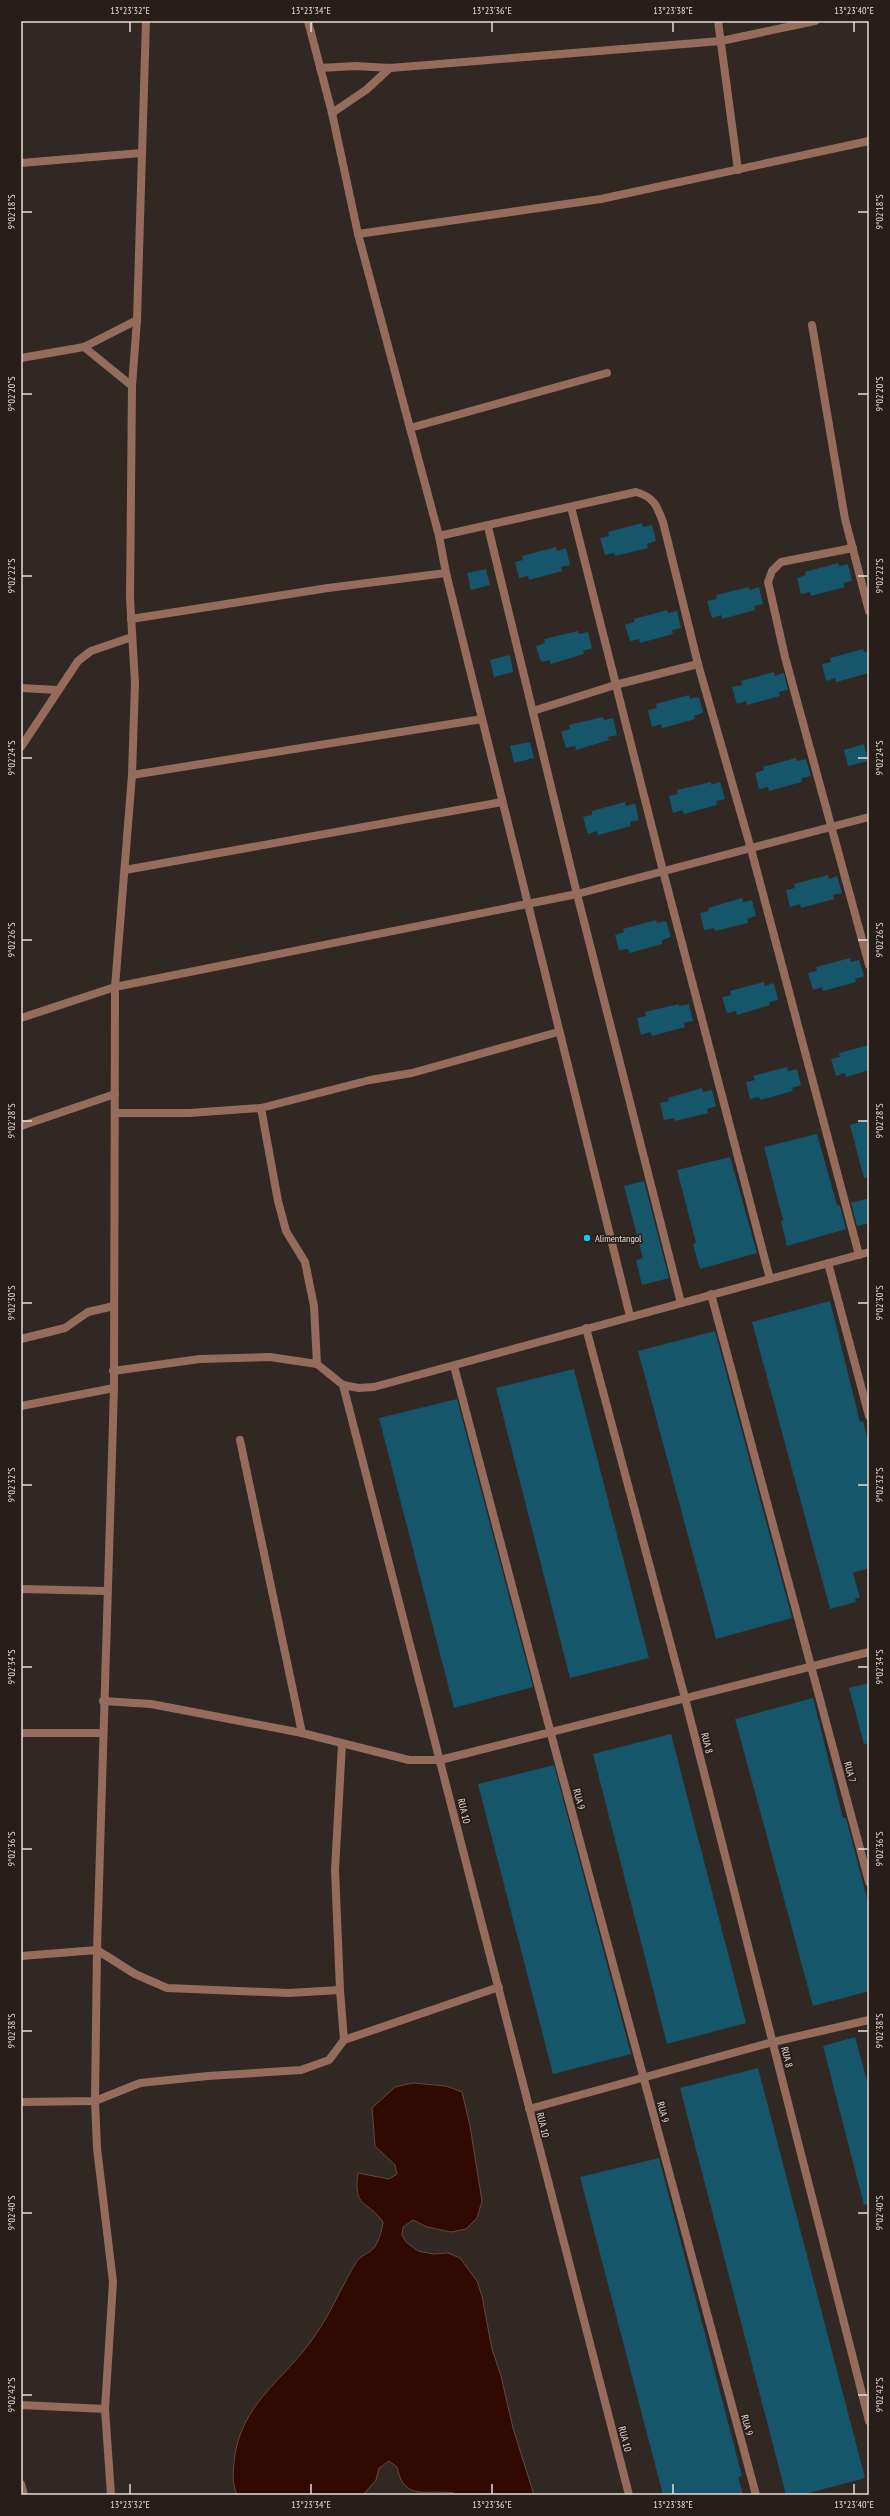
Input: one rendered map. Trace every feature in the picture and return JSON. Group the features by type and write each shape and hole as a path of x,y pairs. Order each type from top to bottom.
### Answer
{"street":[{"path":"111,2495 105,2409 113,2282 98,2160 95,2101 97,1950 106,1592 114,1388 115,988 132,775 136,668 131,619 132,386 137,320 146,21"},
{"path":"308,21 332,113 358,234 439,536 446,573 558,1032 630,1316"},
{"path":"718,21 738,170"},
{"path":"320,68 355,66 390,68 721,41 815,21"},
{"path":"332,113 366,90 390,68"},
{"path":"358,234 601,199 869,141"},
{"path":"21,163 141,153"},
{"path":"21,358 84,348 137,320"},
{"path":"812,325 845,519 869,611"},
{"path":"84,348 132,386"},
{"path":"410,428 607,373"},
{"path":"439,536 488,527 636,492 648,495 655,502 663,522 698,664 751,849 859,1255"},
{"path":"571,507 615,685 770,1279"},
{"path":"488,527 577,894 681,1303"},
{"path":"853,548 781,562 772,570 768,582 785,657 830,827 869,965"},
{"path":"131,619 328,588 446,573"},
{"path":"21,747 78,661 91,651 132,637"},
{"path":"533,711 615,685 698,664"},
{"path":"21,688 58,690"},
{"path":"132,775 482,719"},
{"path":"125,870 502,802"},
{"path":"21,1018 115,988 577,894 869,817"},
{"path":"114,1113 189,1113 261,1108 370,1080 412,1073 558,1032"},
{"path":"21,1126 114,1094"},
{"path":"261,1108 278,1201 286,1231 305,1262 314,1306 317,1364"},
{"path":"113,1371 179,1361 242,1357 270,1357 317,1364 343,1386 359,1388 374,1387 869,1252"},
{"path":"828,1263 869,1416"},
{"name":"RUA 7","path":"711,1294 869,1882"},
{"path":"21,1339 65,1328 88,1312 114,1306"},
{"name":"RUA 8","path":"586,1328 685,1698 869,2421"},
{"name":"RUA 9","path":"454,1366 551,1734 756,2495"},
{"name":"RUA 10","path":"343,1386 630,2495"},
{"path":"21,1406 114,1388"},
{"path":"240,1440 302,1733"},
{"path":"21,1589 106,1592"},
{"path":"103,1701 151,1704 302,1733 408,1760 440,1760 551,1734 685,1698 869,1652"},
{"path":"21,1733 102,1733"},
{"path":"342,1744 335,1870 340,1990 344,2040"},
{"path":"21,1956 97,1950 135,1974 167,1988 288,1993 340,1990"},
{"path":"21,2102 95,2101 140,2083 208,2076 301,2070 329,2060 344,2040 499,1986"},
{"path":"529,2109 643,2076 773,2042 869,2020"},
{"path":"21,2405 105,2409"},
{"path":"21,2484 24,2495"}],"shaded area":[{"path":"413,2083 446,2086 462,2092 470,2126 482,2201 477,2218 466,2229 451,2232 427,2227 413,2220 403,2227 402,2235 406,2242 418,2251 433,2254 448,2253 460,2258 477,2281 482,2296 492,2349 501,2376 513,2428 534,2495 455,2495 454,2493 444,2492 418,2492 411,2490 405,2485 400,2478 397,2467 389,2461 379,2468 376,2480 363,2495 237,2495 233,2475 234,2462 238,2442 245,2424 254,2408 265,2394 302,2353 314,2337 357,2261 372,2250 377,2242 383,2222 359,2198 357,2184 358,2173 389,2179 397,2174 395,2165 375,2146 372,2108 395,2087"}],"building":[{"path":"642,523 643,527 652,525 656,541 647,544 648,548 615,556 614,553 605,555 600,538 609,536 608,532"},
{"path":"556,547 557,551 566,548 570,565 561,567 562,571 529,580 528,576 519,578 515,562 523,560 522,556"},
{"path":"838,563 839,566 848,564 852,581 843,583 845,587 811,596 810,592 801,594 797,578 806,575 805,572"},
{"path":"486,569 490,585 471,590 467,573"},
{"path":"749,587 750,590 759,587 763,604 754,606 755,610 722,619 721,615 712,618 707,601 717,599 716,595"},
{"path":"667,610 668,613 677,611 681,628 672,630 673,634 640,643 639,639 630,641 625,625 634,622 634,619"},
{"path":"578,631 579,634 588,632 592,648 583,651 584,654 551,664 550,660 541,662 536,646 545,643 544,639"},
{"path":"863,649 864,652 869,651 869,673 836,682 835,678 826,681 822,664 831,662 830,658"},
{"path":"510,655 513,672 494,677 490,660"},
{"path":"774,672 775,676 784,673 788,690 779,692 780,696 747,705 746,701 737,704 732,687 742,685 741,681"},
{"path":"689,695 690,699 699,697 703,713 694,716 695,719 674,725 662,728 661,724 652,727 648,710 657,708 656,704"},
{"path":"603,717 604,720 613,718 617,735 608,737 609,740 576,750 575,746 566,748 561,732 570,729 569,725"},
{"path":"530,742 534,758 514,763 510,746"},
{"path":"864,744 868,761 848,766 844,750"},
{"path":"796,758 797,761 806,759 811,776 802,778 802,782 769,791 768,787 759,789 755,773 764,770 763,767"},
{"path":"711,782 711,785 720,782 725,799 716,801 717,805 684,814 682,810 673,813 669,796 678,794 677,790"},
{"path":"625,802 626,806 635,803 639,820 630,822 631,826 598,835 597,831 588,834 583,817 592,815 592,811"},
{"path":"828,875 829,879 837,876 842,893 833,895 834,899 801,908 800,904 790,907 786,890 795,888 794,884"},
{"path":"742,898 743,902 752,900 756,916 747,919 748,923 715,931 714,928 704,930 700,913 709,911 708,908"},
{"path":"656,920 657,923 666,921 671,937 662,940 662,944 630,953 628,949 619,950 615,935 624,932 623,929"},
{"path":"850,958 851,962 859,960 864,976 855,979 856,982 823,991 822,987 813,990 808,973 817,971 816,967"},
{"path":"764,982 765,986 774,983 778,1000 769,1002 770,1005 737,1015 736,1011 727,1013 722,997 731,995 730,991"},
{"path":"679,1004 679,1006 689,1004 693,1021 684,1023 685,1027 652,1036 650,1032 641,1035 637,1018 646,1016 645,1012"},
{"path":"869,1045 869,1070 846,1077 845,1073 836,1076 831,1059 840,1057 839,1053"},
{"path":"787,1067 788,1071 797,1069 801,1085 792,1088 793,1091 760,1100 759,1097 750,1099 746,1082 755,1080 753,1076"},
{"path":"702,1088 703,1092 712,1090 716,1106 707,1109 708,1113 675,1121 674,1118 664,1120 660,1103 669,1101 668,1098"},
{"path":"869,1119 869,1177 864,1178 850,1125"},
{"path":"817,1134 837,1205 840,1206 846,1229 787,1246 781,1221 783,1220 764,1147"},
{"path":"730,1157 757,1253 700,1269 693,1244 696,1243 677,1170"},
{"path":"644,1181 669,1278 642,1285 636,1260 643,1258 624,1186"},
{"path":"869,1198 869,1223 857,1226 851,1203"},
{"path":"830,1301 860,1422 863,1421 869,1445 869,1568 853,1573 860,1597 855,1599 856,1602 830,1609 752,1322"},
{"path":"715,1331 792,1618 716,1639 638,1351"},
{"path":"574,1369 649,1658 570,1678 496,1388"},
{"path":"457,1399 533,1687 454,1708 379,1418"},
{"path":"869,1683 869,1743 864,1744 849,1688"},
{"path":"813,1698 843,1818 846,1818 869,1906 869,1991 813,2006 735,1719"},
{"path":"671,1734 746,2023 667,2044 593,1754"},
{"path":"554,1765 631,2054 553,2074 478,1784"},
{"path":"855,2037 869,2088 869,2204 864,2205 823,2046"},
{"path":"758,2068 865,2478 801,2495 786,2495 680,2088"},
{"path":"659,2158 742,2476 738,2477 743,2495 663,2495 580,2177"}],"place":[{"name":"Alimentangol","path":"587,1238"}]}
